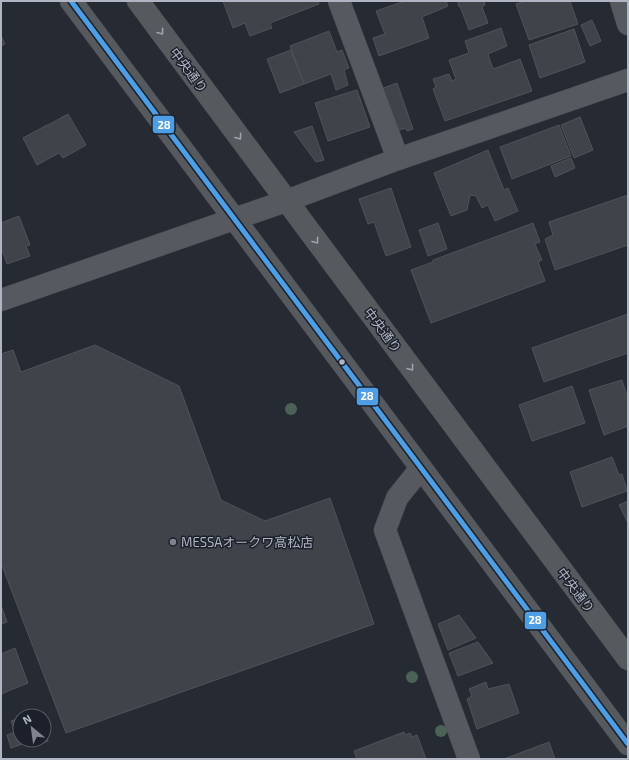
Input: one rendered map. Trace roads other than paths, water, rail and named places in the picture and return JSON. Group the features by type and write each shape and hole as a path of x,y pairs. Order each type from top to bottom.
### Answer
{"highway":[{"path":"71,1 628,744"},
{"name":"中央通り","path":"138,1 628,659"}],"street":[{"path":"339,1 398,159"},
{"path":"621,1 628,24"},
{"path":"1,300 286,201 398,159 628,80"},
{"path":"421,468 396,498 385,530 469,759"}],"place":[{"name":"MESSAオークワ高松店","path":"173,542"}]}
